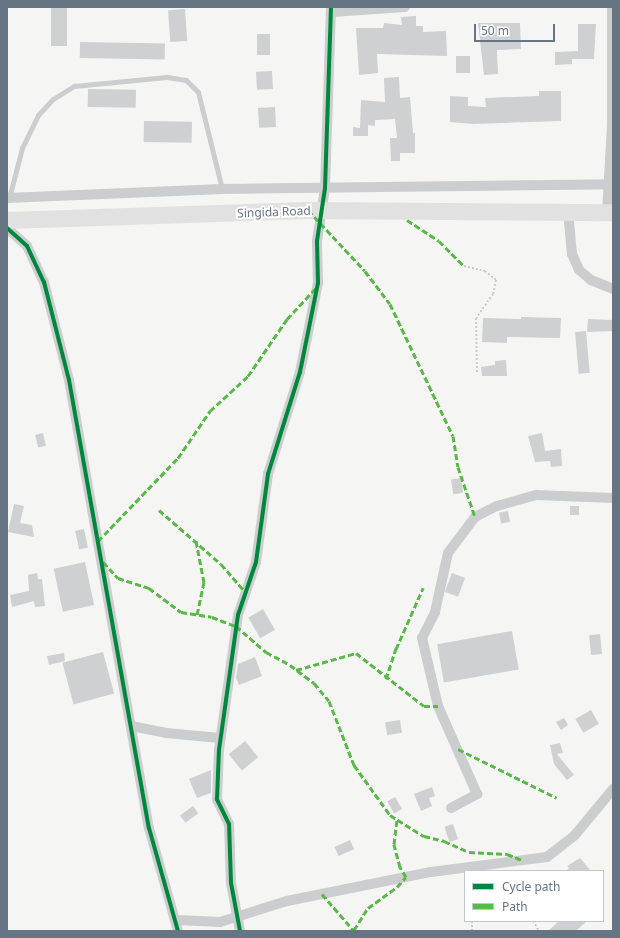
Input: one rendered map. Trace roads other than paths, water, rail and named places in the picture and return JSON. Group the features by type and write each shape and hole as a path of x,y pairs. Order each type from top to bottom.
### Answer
{"highway":[{"name":"Singida Road","path":"7,220 323,210 610,212"}],"street":[{"path":"240,931 236,918 231,883 229,824 217,798 216,786 220,738 238,615 256,562 268,474 308,339 312,304 318,282 317,241 323,210 325,188 332,9 405,7"},
{"path":"610,212 612,7"},
{"path":"8,198 222,189 611,184"},
{"path":"568,211 572,254 579,270 591,280 613,290"},
{"path":"7,228 27,246 44,282 69,380 149,828 178,931"},
{"path":"451,808 477,794 438,706 422,638 435,612 448,553 475,517 497,506 536,495 613,498"},
{"path":"131,726 166,733 220,738"},
{"path":"176,920 220,922 287,902 418,874 547,856 575,835 613,789"}],"lane":[{"path":"8,198 22,148 38,115 53,99 74,86 167,77 186,80 198,92 222,189"}]}
